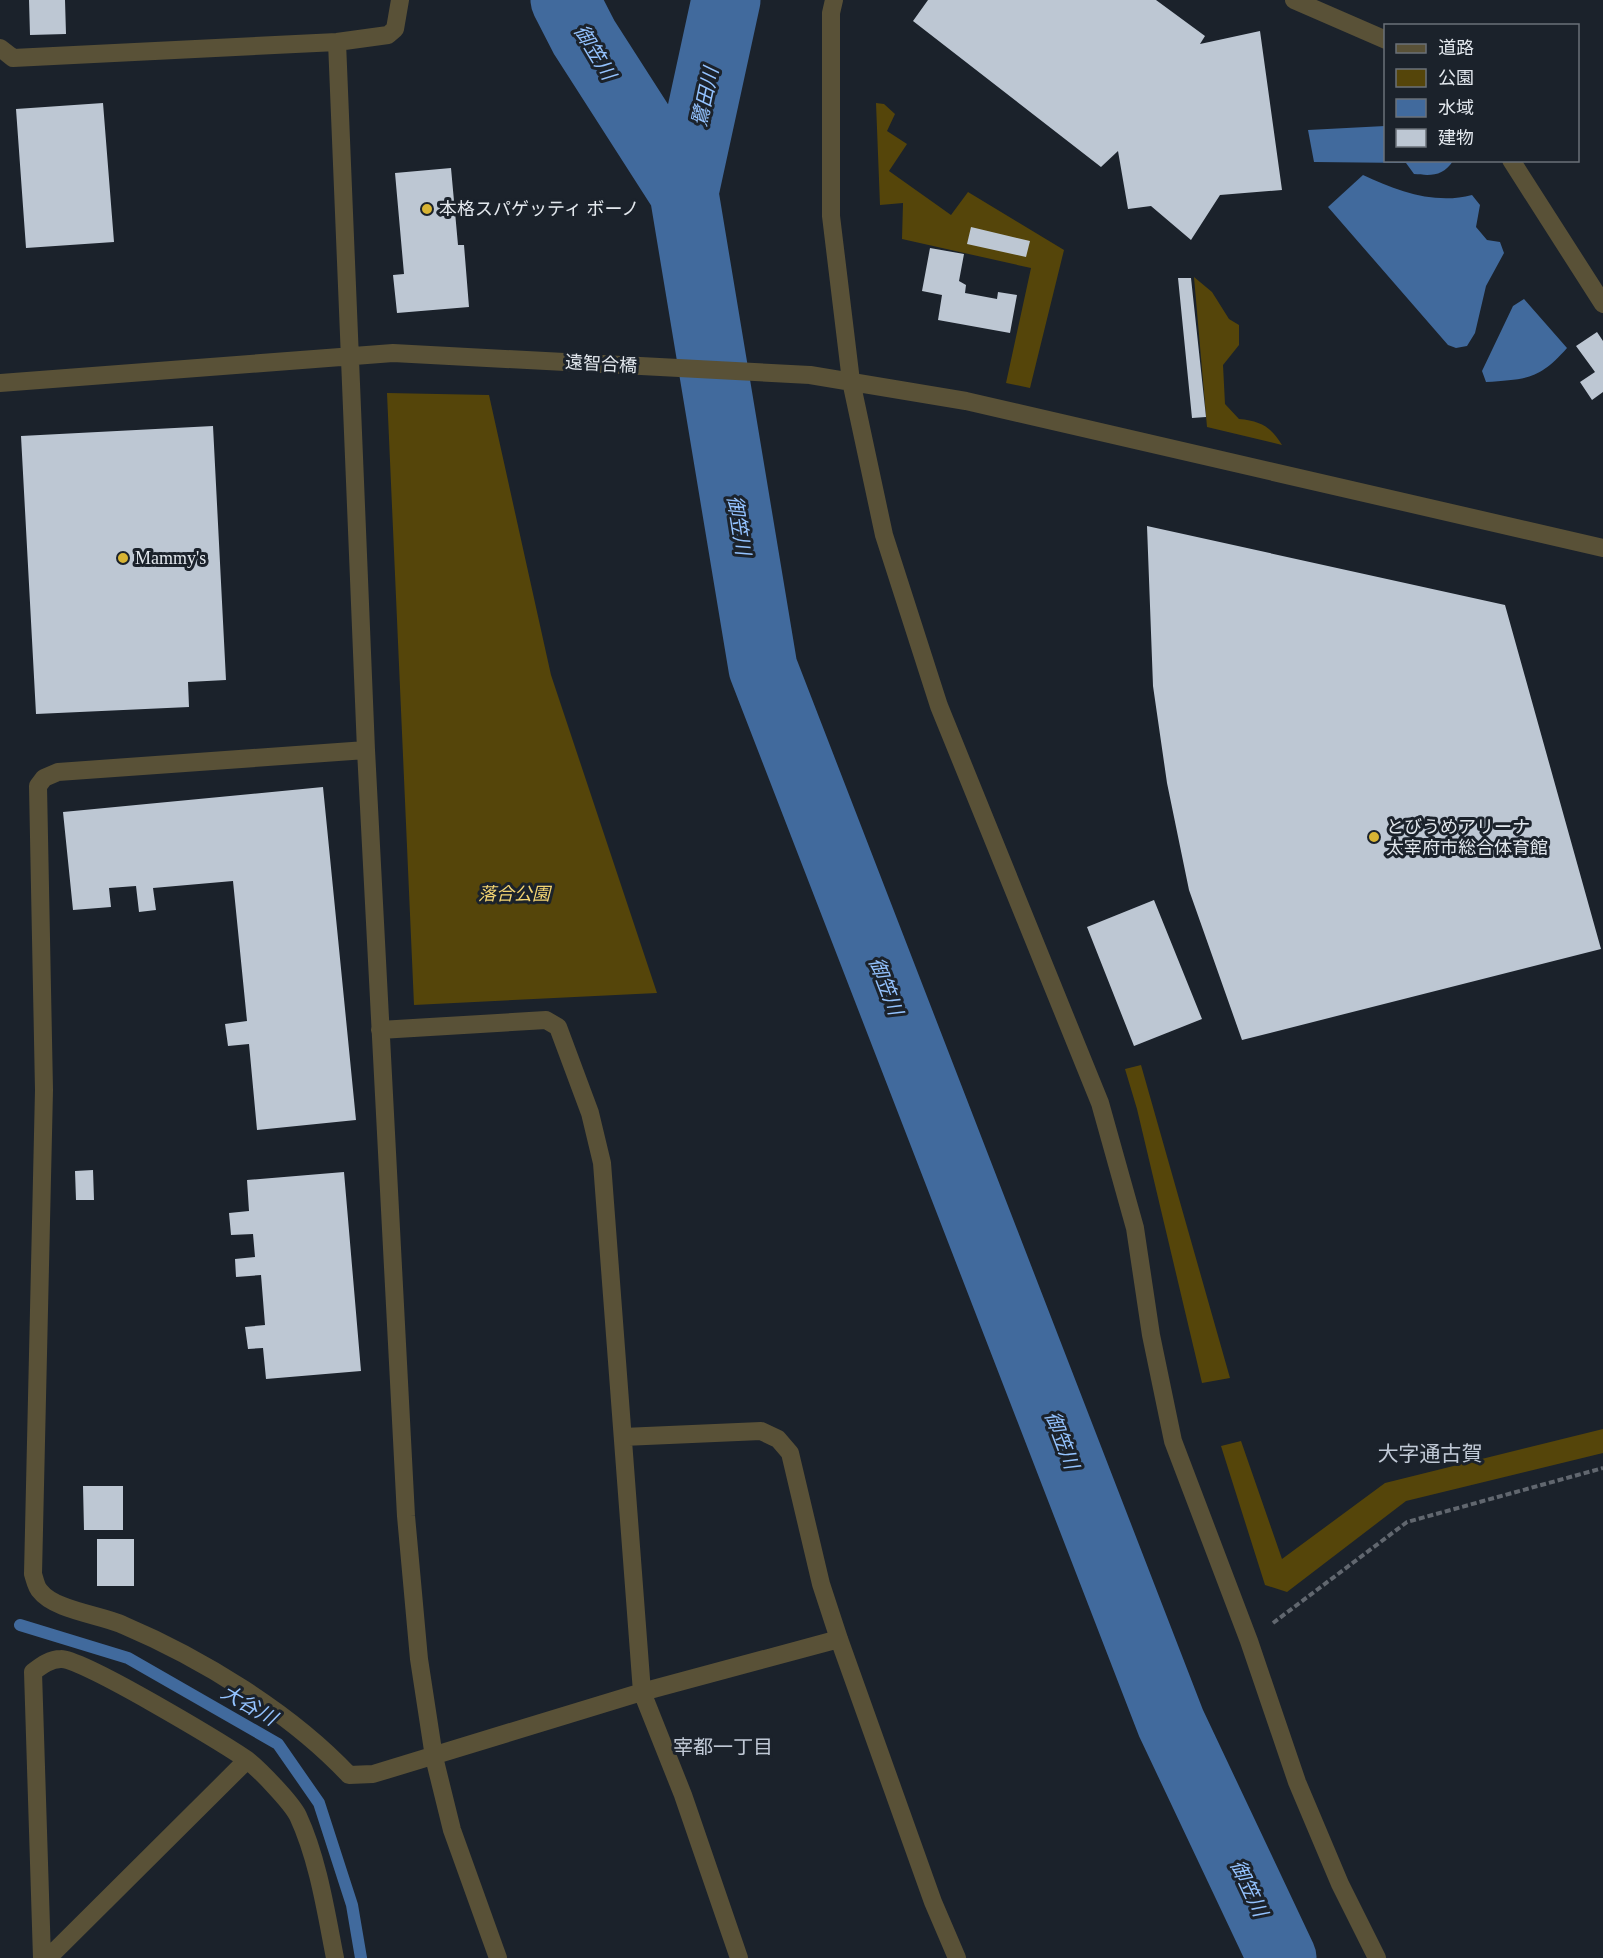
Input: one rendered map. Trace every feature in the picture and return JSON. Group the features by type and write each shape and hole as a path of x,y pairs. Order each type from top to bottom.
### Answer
{"street":[{"path":"0,48 13,58 337,42 388,35 395,29 399,0"},
{"path":"834,0 831,13 831,216 851,381 884,535 939,706 1100,1102 1135,1228 1152,1335 1173,1441 1249,1641 1297,1782 1340,1884 1377,1958"},
{"path":"1294,0 1384,39"},
{"path":"337,42 366,750 406,1516 419,1659 434,1756 452,1830 498,1958"},
{"path":"1512,162 1603,304"},
{"name":"遠智合橋","path":"0,383 393,353 810,375 989,406 1603,548"},
{"path":"366,750 58,772 44,778 38,786 44,1090 33,1574 39,1590 51,1601 122,1624 188,1655 299,1727 349,1775 373,1774 642,1692 839,1639"},
{"path":"380,1030 546,1020 558,1027 590,1113 602,1163 642,1692 683,1795 739,1958"},
{"path":"623,1437 761,1431 778,1439 790,1453 821,1584 839,1639 933,1902 957,1958"},
{"path":"42,1958 33,1672 44,1663 63,1659 115,1682 247,1760 298,1815 323,1894 335,1958"},
{"path":"48,1958 247,1760"}],"path":[{"path":"1249,1641 1407,1522 1603,1468"}],"green space":[{"path":"876,103 884,104 895,114 887,131 907,144 889,171 951,215 968,192 1064,250 1030,388 1006,383 1031,268 902,239 903,203 880,205"},
{"path":"1194,277 1212,292 1229,319 1239,325 1239,345 1223,365 1225,404 1239,419 1265,426 1282,445 1207,427"},
{"name":"落合公園","path":"387,393 489,395 551,675 657,993 414,1005"},
{"path":"1141,1065 1230,1378 1202,1383 1137,1109 1125,1069"},
{"path":"1603,1429 1603,1453 1406,1501 1287,1592 1265,1585 1221,1446 1241,1441 1282,1559 1385,1483"}],"water":[{"path":"1384,126 1384,162 1452,162 1441,172 1426,175 1414,174 1406,163 1314,162 1308,130"},
{"path":"1363,175 1416,195 1458,198 1472,195 1480,205 1476,227 1487,240 1500,242 1504,253 1486,286 1475,333 1467,346 1456,348 1448,345 1328,207"},
{"path":"1524,299 1567,348 1548,366 1531,376 1486,382 1482,371 1513,306"}],"building":[{"path":"29,0 65,0 66,34 30,35"},
{"path":"928,0 1156,0 1205,36 1200,44 1260,31 1282,190 1220,195 1191,240 1151,206 1128,209 1118,151 1101,167 913,21"},
{"path":"103,103 114,242 26,248 16,109"},
{"name":"本格スパゲッティ ボーノ","path":"451,168 458,245 464,245 469,307 397,313 393,275 404,274 395,173"},
{"path":"971,227 1030,241 1026,257 967,244"},
{"path":"930,248 964,254 959,281 966,285 965,293 997,299 998,292 1017,295 1010,333 938,320 942,295 922,291"},
{"path":"1178,278 1191,278 1206,417 1192,418"},
{"path":"1597,332 1603,341 1603,392 1592,400 1580,382 1595,372 1576,346"},
{"name":"Mammy's","path":"213,426 226,680 188,682 189,707 36,714 21,436"},
{"name":"とびうめアリーナ 太宰府市総合体育館","path":"1147,526 1505,605 1601,949 1242,1040 1189,890 1167,783 1153,686"},
{"path":"323,787 356,1120 257,1130 249,1044 228,1046 225,1024 247,1021 233,881 153,888 156,910 139,912 136,886 109,888 111,907 73,910 63,812"},
{"path":"1154,900 1202,1019 1134,1046 1087,927"},
{"path":"93,1170 94,1200 76,1200 75,1171"},
{"path":"344,1172 361,1371 266,1379 263,1348 248,1349 245,1327 265,1325 261,1275 236,1277 235,1259 255,1257 253,1234 231,1235 229,1213 249,1211 247,1180"},
{"path":"83,1486 123,1486 123,1530 84,1530"},
{"path":"97,1539 134,1539 134,1586 97,1586"}],"waterway":[{"name":"御笠川","path":"565,0 584,37 684,193 763,668 1171,1723 1282,1958"},
{"name":"鷺田川","path":"684,193 726,0"},
{"name":"大谷川","path":"20,1625 128,1658 278,1744 319,1803 352,1905 361,1958"}],"place":[{"name":"本格スパゲッティ ボーノ","path":"427,209"},
{"name":"Mammy's","path":"123,558"},
{"name":"とびうめアリーナ 太宰府市総合体育館","path":"1374,837"}],"district":[{"name":"大字通古賀","path":"1430,1454"},
{"name":"宰都一丁目","path":"723,1747"}]}
